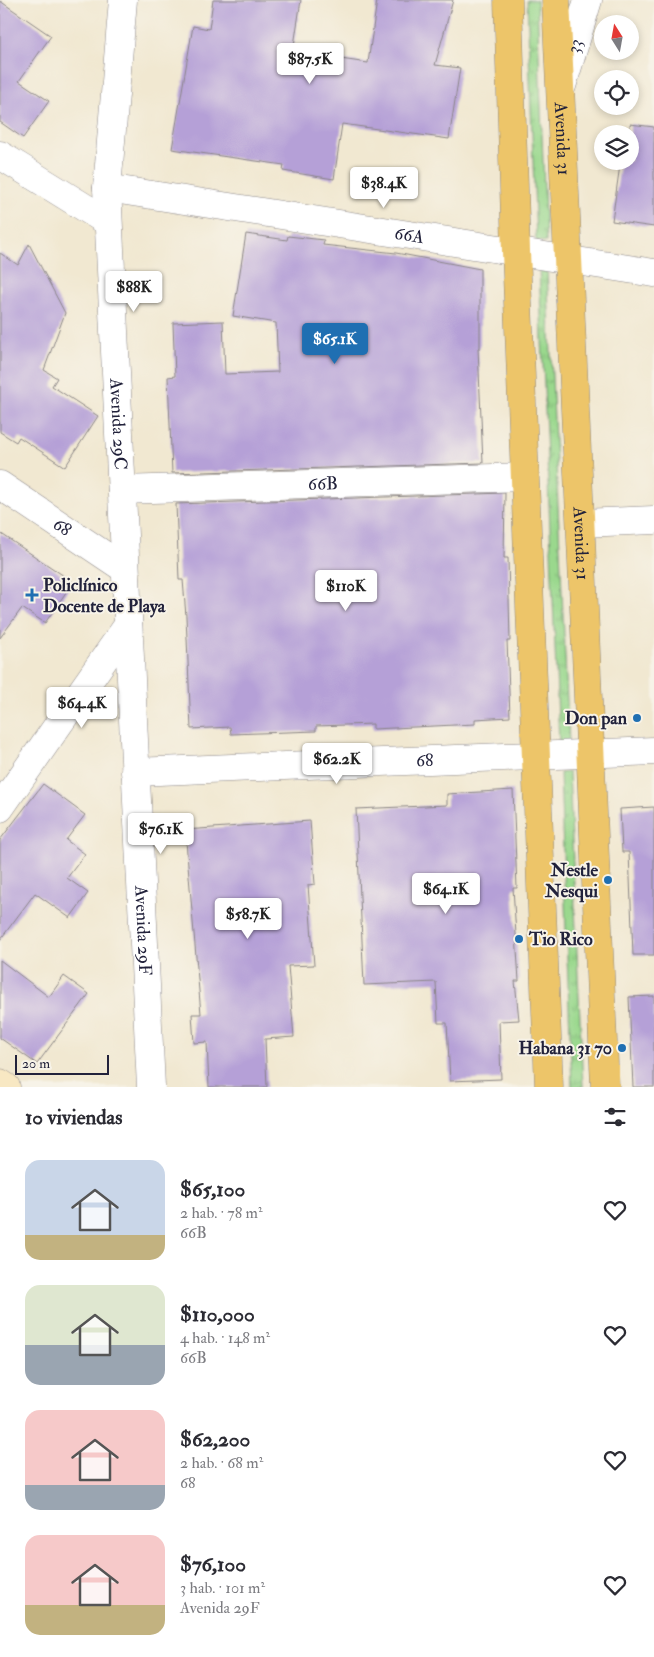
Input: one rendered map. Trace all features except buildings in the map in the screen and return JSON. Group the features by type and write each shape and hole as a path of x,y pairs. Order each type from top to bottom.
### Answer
{"main road":[{"path":"508,0 524,477 538,756 549,1087"},
{"name":"Avenida 31","path":"556,0 567,258 582,523 605,1087"},
{"path":"0,1083 6,1087"}],"street":[{"name":"Avenida 29C","path":"123,0 107,188 128,625"},
{"name":"33","path":"560,90 588,0"},
{"path":"0,155 108,222"},
{"name":"66A","path":"107,188 654,273"},
{"name":"66B","path":"122,490 524,477"},
{"name":"68","path":"0,485 125,569"},
{"path":"582,523 654,520"},
{"path":"0,808 128,625"},
{"name":"Avenida 29F","path":"128,625 151,1087"},
{"name":"68","path":"136,772 654,752"}],"green space":[{"path":"527,0 537,0 546,242 536,241"},
{"path":"539,268 547,268 569,743 559,743"},
{"path":"569,772 583,1087 572,1087 560,773"}],"place":[{"name":"Policlínico Docente de Playa","path":"32,595"},
{"name":"Don pan","path":"637,718"},
{"name":"Nestle Nesqui","path":"608,880"},
{"name":"Tio Rico","path":"519,939"},
{"name":"Habana 31 70","path":"622,1048"}]}
